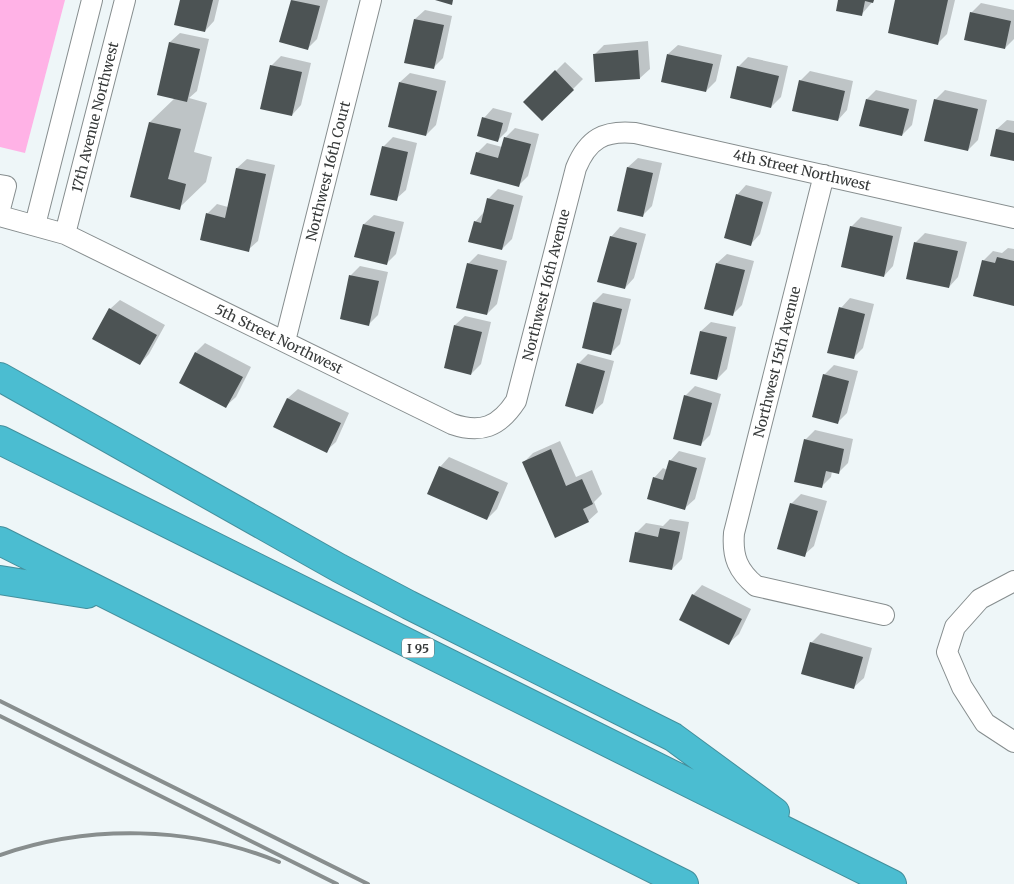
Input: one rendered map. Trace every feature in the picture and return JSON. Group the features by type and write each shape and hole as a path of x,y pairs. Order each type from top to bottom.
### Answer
{"highway":[{"path":"0,377 338,568 673,737 835,856"},
{"name":"I 95","path":"0,440 892,884"},
{"path":"0,541 684,884"},
{"path":"0,580 116,599"}],"street":[{"path":"35,225 92,0"},
{"name":"17th Avenue Northwest","path":"65,234 125,0"},
{"name":"Northwest 16th Court","path":"285,342 371,0"},
{"name":"4th Street Northwest","path":"592,142 613,133 635,133 1014,218"},
{"name":"Northwest 16th Avenue","path":"496,424 508,414 516,401 576,168 582,154 592,142"},
{"name":"Northwest 15th Avenue","path":"824,175 734,533 733,548 736,563 745,576 756,586 884,615"},
{"path":"0,185 6,186 0,209"},
{"name":"5th Street Northwest","path":"0,216 65,234 452,424 474,429 496,424"},
{"path":"1014,580 980,599 955,627 947,652 962,687 985,724 1014,742"}],"shaded area":[{"path":"0,0 65,0 25,153 0,147"}],"building":[{"path":"180,0 213,0 205,32 174,25"},
{"path":"291,0 320,6 308,50 279,42"},
{"path":"435,0 453,0 452,5"},
{"path":"838,0 874,0 873,3 865,1 862,16 836,11"},
{"path":"895,0 948,0 938,45 888,33"},
{"path":"970,12 1011,21 1005,49 964,40"},
{"path":"414,19 444,25 434,69 404,63"},
{"path":"169,42 200,49 187,102 157,95"},
{"path":"638,50 640,79 595,82 593,54"},
{"path":"667,54 713,64 706,92 661,82"},
{"path":"270,65 302,72 292,116 260,109"},
{"path":"737,66 779,76 771,108 730,98"},
{"path":"555,70 574,90 542,121 523,102"},
{"path":"799,80 845,91 838,121 792,111"},
{"path":"399,82 437,91 426,136 388,127"},
{"path":"866,99 909,109 902,136 859,126"},
{"path":"934,99 978,109 968,151 924,141"},
{"path":"482,117 503,123 498,142 477,136"},
{"path":"149,122 181,129 168,179 186,184 180,210 130,197"},
{"path":"996,129 1014,133 1014,161 990,156"},
{"path":"504,137 531,144 519,187 470,174 476,152 498,158"},
{"path":"382,146 408,152 397,201 370,195"},
{"path":"627,167 653,173 643,217 617,211"},
{"path":"236,168 266,174 249,252 200,240 206,213 225,218"},
{"path":"736,194 763,202 751,246 724,238"},
{"path":"487,198 514,205 502,250 468,242 474,221 481,223"},
{"path":"363,224 395,232 387,265 354,257"},
{"path":"850,226 893,236 884,277 841,267"},
{"path":"610,236 637,243 625,289 597,282"},
{"path":"914,242 958,251 949,288 906,279"},
{"path":"997,257 1014,261 1014,306 973,296 982,260 995,263"},
{"path":"467,263 498,270 487,315 456,308"},
{"path":"716,263 745,270 733,316 704,309"},
{"path":"349,275 379,281 369,326 340,319"},
{"path":"593,302 622,309 611,355 582,348"},
{"path":"839,307 865,314 854,359 827,353"},
{"path":"109,308 157,335 140,365 92,339"},
{"path":"454,325 482,332 471,375 444,368"},
{"path":"700,331 727,337 717,380 690,374"},
{"path":"195,352 243,377 226,408 179,383"},
{"path":"577,363 605,371 593,414 565,406"},
{"path":"823,374 849,381 838,424 812,417"},
{"path":"684,395 712,403 701,446 673,439"},
{"path":"287,398 341,423 327,453 273,427"},
{"path":"804,439 844,449 839,474 826,471 822,488 794,482"},
{"path":"551,449 566,486 582,479 593,504 583,509 589,522 555,538 522,462"},
{"path":"669,460 697,468 685,510 647,499 653,477 663,480"},
{"path":"439,466 499,492 487,520 427,494"},
{"path":"790,503 818,511 805,557 777,549"},
{"path":"660,528 680,532 672,570 629,562 635,532 658,537"},
{"path":"692,594 742,619 729,645 679,620"},
{"path":"810,642 863,657 854,689 801,674"}],"railway":[{"path":"0,701 368,884"},
{"path":"0,716 337,884"},
{"path":"0,855 34,845 69,838 104,834 140,833 211,841 246,850 279,862"}]}
